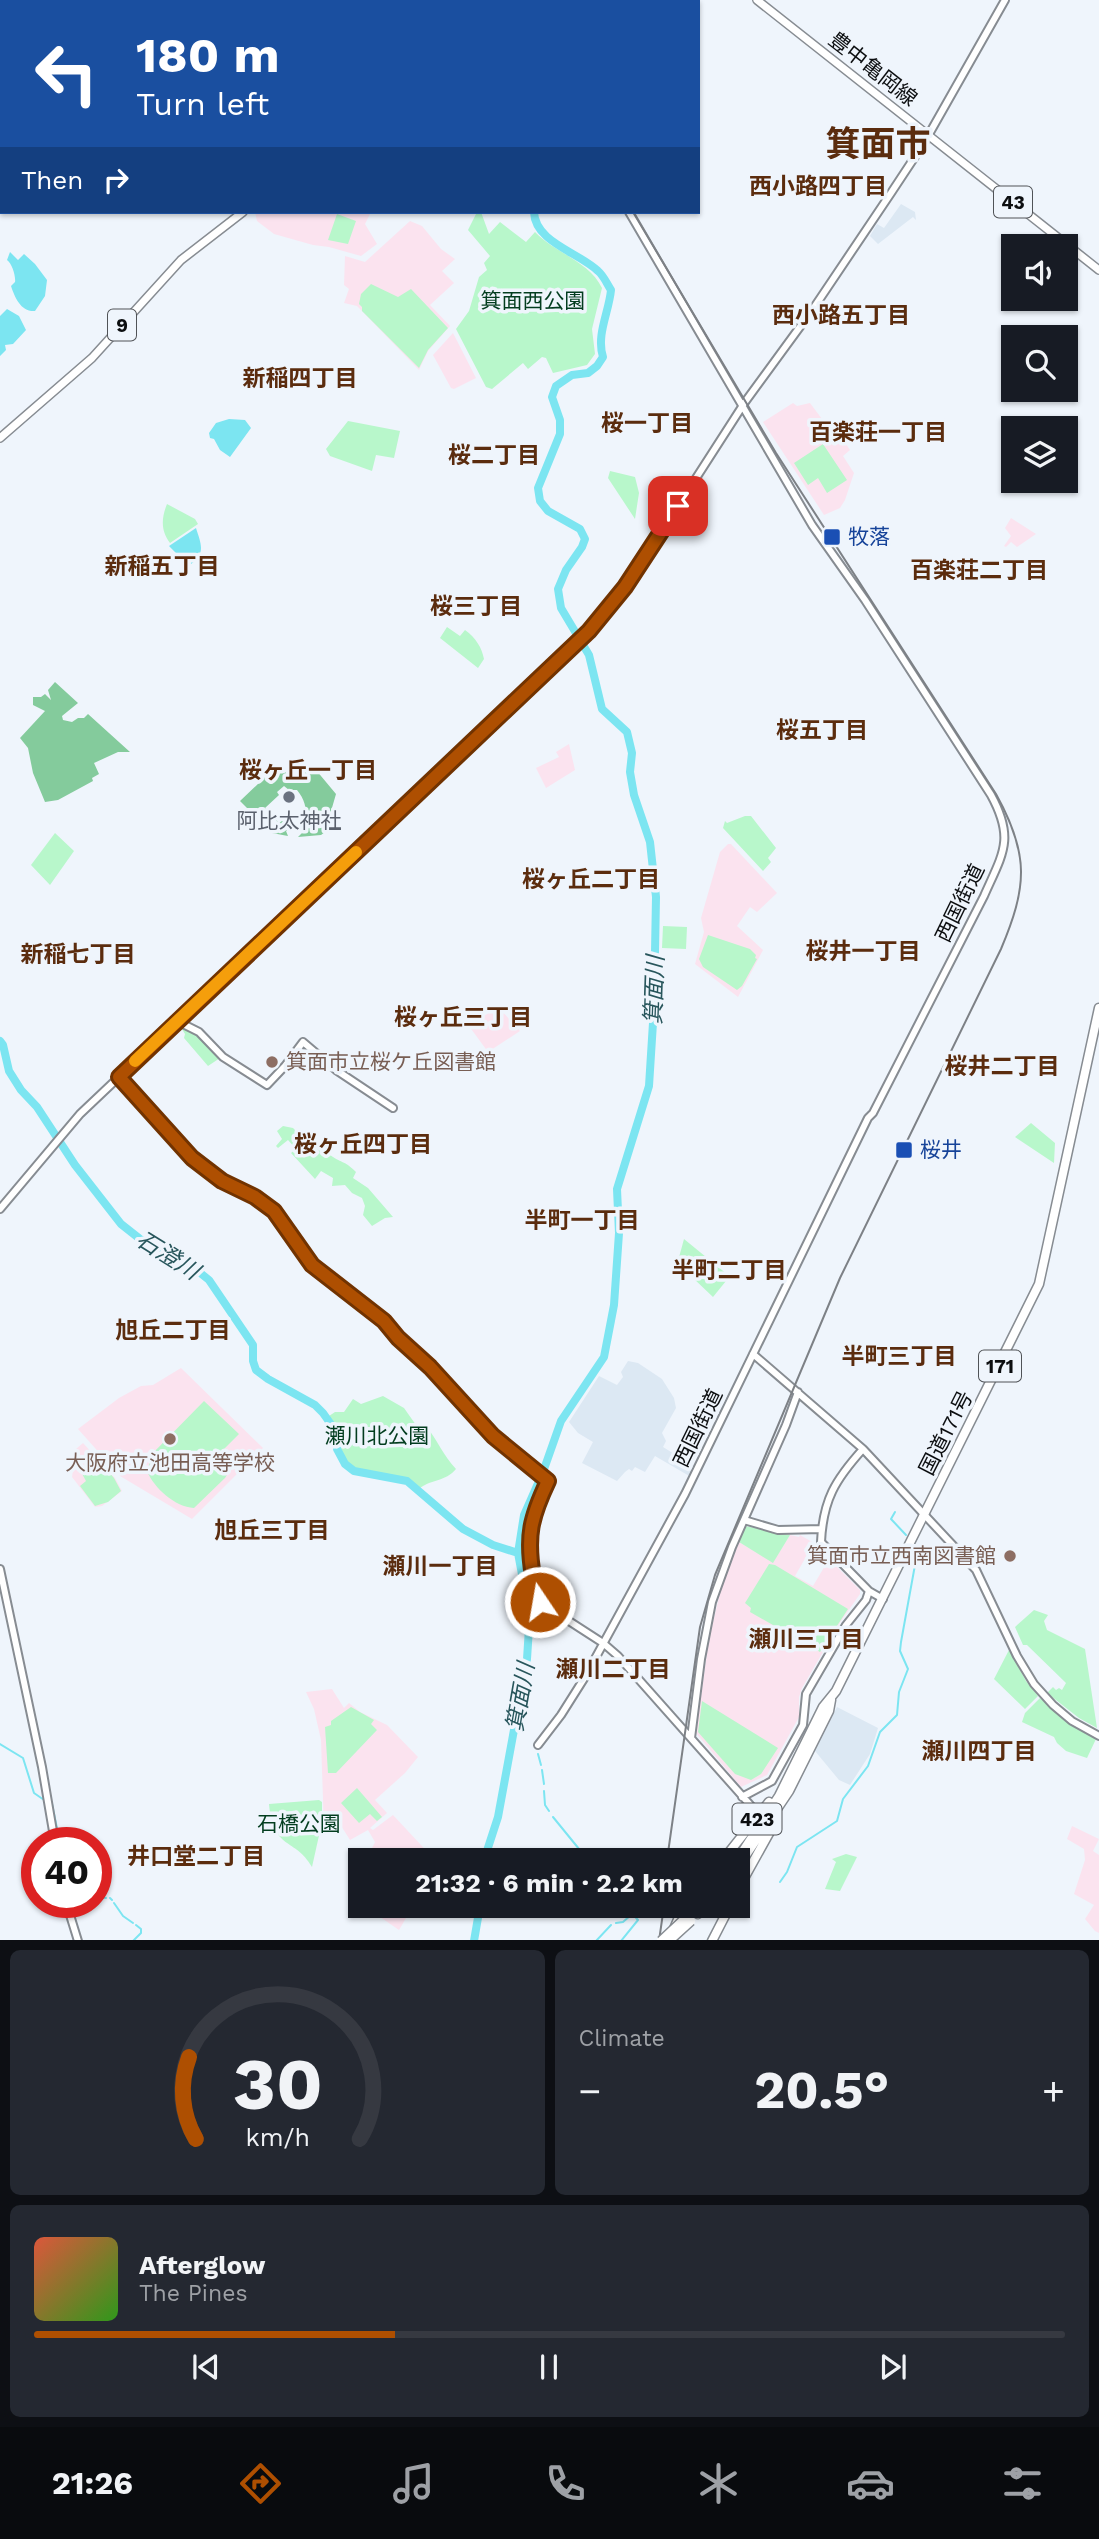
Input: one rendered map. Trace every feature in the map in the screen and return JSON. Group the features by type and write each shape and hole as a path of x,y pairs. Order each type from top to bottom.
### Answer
{"highway":[{"name":"国道171号","path":"750,1849 789,1791 829,1711 831,1700 1039,1284 1099,1008"},
{"name":"国道171号","path":"745,1848 761,1825 823,1707 831,1700"},
{"name":"423","path":"733,1848 760,1816 788,1775"},
{"name":"423","path":"750,1868 778,1818 789,1791"},
{"path":"670,1940 678,1918"},
{"path":"662,1940 688,1918"},
{"path":"671,1940 690,1918"},
{"path":"713,1940 724,1918"}],"main road":[{"name":"豊中亀岡線","path":"757,0 1099,270"},
{"name":"9","path":"0,438 92,358 181,260 240,214"}],"street":[{"path":"0,1209 80,1114 589,631 625,587 742,407 813,309 928,135 1005,0"},
{"path":"630,214 742,407"},
{"name":"西国街道","path":"538,1745 570,1701 690,1486 871,1116 999,864 1006,833 1005,824 991,796 864,600 827,548 742,407"},
{"path":"177,1021 199,1032 223,1057 267,1085 303,1042 336,1070 393,1108"},
{"path":"119,1077 192,1158 222,1181 255,1197 274,1211 312,1265 384,1321 493,1436 548,1481 532,1517 530,1532 529,1551 537,1598 559,1616 603,1643 625,1663 760,1816"},
{"path":"753,1354 863,1449 976,1570 1017,1656 1034,1684 1072,1721 1099,1736"},
{"path":"691,1738 701,1659 712,1602 798,1392"},
{"path":"863,1449 834,1485 825,1505 821,1542 869,1591 883,1598"},
{"path":"744,1520 778,1530 822,1529"},
{"path":"0,1569 52,1827"},
{"path":"742,1797 772,1781 803,1725 806,1694 846,1625 866,1600 869,1591"},
{"path":"71,1918 78,1940"}],"shaded area":[{"path":"901,204 915,212 916,220 913,217 878,244 870,236 877,224 884,228"},
{"path":"255,214 370,214 365,224 377,244 361,256 274,234 257,221"},
{"path":"410,221 422,226 441,249 455,259 442,271 454,283 430,305 450,326 428,351 419,370 357,306 344,303 349,289 344,285 345,256 365,262"},
{"path":"453,333 476,378 454,389 433,355"},
{"path":"793,403 797,406 810,403 825,423 830,420 850,450 843,456 854,473 845,500 840,508 824,515 763,422"},
{"path":"1011,518 1036,534 1017,547 1011,542 1004,546 1011,536 1005,528"},
{"path":"569,744 575,770 546,788 536,768 559,757 556,752"},
{"path":"731,844 777,893 757,912 750,907 737,926 763,950 738,997 695,964 704,932 701,918 720,852"},
{"path":"493,1010 497,1013 501,1010 520,1031 488,1052 469,1026"},
{"path":"628,1361 638,1363 662,1379 674,1398 676,1408 662,1433 666,1441 663,1447 697,1468 691,1477 655,1456 645,1472 635,1467 632,1471 629,1469 625,1472 617,1481 582,1463 593,1442 578,1433 569,1422 599,1376 617,1385 623,1377 621,1372"},
{"name":"大阪府立池田高等学校","path":"181,1368 263,1448 192,1519 120,1476 78,1429 119,1398 141,1386 153,1385"},
{"name":"大阪府立池田高等学校","path":"83,1443 115,1478 122,1491 102,1506 95,1507 72,1477 76,1449"},
{"path":"790,1535 800,1535 814,1543 795,1576 813,1586 829,1559 860,1590 860,1594 802,1688 799,1717 767,1775 741,1787 696,1733 709,1639 721,1589 739,1542 773,1562"},
{"path":"332,1689 344,1708 349,1703 360,1712 387,1725 418,1757 405,1773 375,1800 387,1813 370,1828 373,1830 393,1815 424,1848 372,1848 375,1842 368,1830 350,1840 338,1821 324,1829 321,1740 314,1709 306,1692"},
{"path":"837,1707 878,1728 870,1754 850,1785 839,1780 815,1751"},
{"path":"1072,1826 1099,1839 1093,1851 1099,1855 1099,1933 1085,1919 1094,1905 1074,1894 1085,1860 1084,1849 1067,1839"},
{"path":"382,1918 406,1918 399,1930"}],"green space":[{"path":"337,214 356,221 348,244 328,240"},
{"name":"箕面西公園","path":"476,214 482,214 489,234 500,222 526,242 535,232 589,271 602,288 592,329 595,354 587,365 553,373 546,358 542,357 528,369 523,363 492,389 486,387 456,329 469,311 479,277 487,270 484,263 490,256 468,230"},
{"path":"371,284 398,297 411,289 448,328 428,350 419,368 362,311 359,304 361,294"},
{"path":"348,421 400,431 394,458 376,455 372,471 330,456 326,449"},
{"path":"823,444 847,480 827,493 818,478 808,485 794,463"},
{"path":"610,471 635,477 639,493 635,519 608,478"},
{"path":"167,504 195,519 198,524 170,543 163,525"},
{"path":"447,627 460,636 465,630 475,640 484,659 478,668 440,638"},
{"path":"55,682 78,703 62,716 63,720 72,722 88,714 130,752 118,752 94,763 99,774 92,778 93,781 58,800 45,802 33,773 28,748 20,738 45,711 33,705 33,697 45,694 51,700 48,690"},
{"name":"阿比太神社","path":"293,761 316,770 336,794 325,832 321,835 298,837 306,829 306,818 305,804 297,790 289,790 284,786 265,808 279,823 285,819 291,826 286,831 288,836 272,833 240,801 277,766 283,773 288,772"},
{"path":"751,816 776,848 768,858 771,862 763,871 723,828 725,821 727,823"},
{"path":"55,833 74,851 50,885 31,865"},
{"path":"663,926 687,927 686,949 662,948"},
{"path":"708,935 750,949 756,955 757,959 737,990 703,967 699,959"},
{"path":"180,1026 200,1036 220,1058 208,1066 184,1038 185,1034"},
{"path":"1031,1123 1055,1143 1054,1163 1015,1137"},
{"path":"283,1126 293,1128 312,1139 330,1155 349,1166 356,1172 353,1178 368,1188 393,1217 385,1218 372,1226 363,1215 365,1206 362,1198 352,1193 345,1185 332,1186 333,1178 321,1171 315,1179 291,1153 296,1149 288,1140 278,1148 276,1146 282,1139 277,1131"},
{"path":"684,1239 728,1275 713,1297 693,1278 696,1273 678,1261"},
{"name":"瀬川北公園","path":"383,1396 404,1408 416,1425 426,1426 456,1469 452,1473 420,1488 398,1478 370,1471 357,1471 345,1464 335,1430 326,1418 335,1412 344,1412 353,1399 361,1404"},
{"path":"204,1401 239,1434 224,1449 236,1461 225,1478 194,1508 166,1496 147,1471 153,1453"},
{"name":"大阪府立池田高等学校","path":"95,1456 114,1478 121,1491 108,1502 95,1506 80,1486 86,1481 80,1470"},
{"path":"745,1526 790,1535 773,1563 739,1542"},
{"path":"769,1564 775,1565 848,1609 820,1652 750,1612 751,1608 745,1603"},
{"path":"1034,1610 1048,1615 1044,1621 1047,1630 1085,1649 1097,1728 1079,1718 1047,1693 1053,1687 1062,1690 1066,1683 1027,1645 1023,1645 1015,1627"},
{"path":"1009,1650 1026,1681 1038,1696 1025,1709 994,1679"},
{"path":"1040,1698 1073,1726 1096,1739 1087,1758 1066,1751 1054,1737 1022,1722 1025,1713"},
{"path":"702,1701 778,1748 761,1774 751,1780 735,1774 698,1732"},
{"path":"351,1707 374,1720 371,1724 377,1730 336,1773 328,1773 325,1727"},
{"path":"357,1788 382,1817 377,1821 370,1814 359,1823 341,1803"},
{"name":"石橋公園","path":"319,1800 322,1802 322,1822 312,1867 299,1851 280,1837 271,1819 269,1804"},
{"path":"846,1854 857,1857 840,1891 825,1889 836,1862 832,1859"}],"water":[{"path":"10,252 18,260 24,254 47,280 45,296 35,311 22,307 14,295 11,286 15,282 14,274 7,260"},
{"path":"7,309 19,316 26,330 13,344 5,345 6,350 0,356 0,316"},
{"path":"229,419 245,420 251,428 230,457 220,450 209,433 216,423"},
{"path":"196,528 201,544 200,552 191,564 184,561 169,546"}],"waterway":[{"name":"箕面川","path":"488,1848 498,1817 527,1659 527,1601 518,1553 524,1515 561,1421 604,1357 614,1305 619,1233 617,1189 649,1086 654,1007 656,897 650,842 634,795 630,772 632,753 627,732 602,709 589,655 561,608 558,589 585,539 580,529 548,511 540,501 538,488 560,434 560,420 552,397 556,386 572,375 588,373 603,357 601,340 611,290 590,264 549,239 536,222 534,214"},
{"name":"石澄川","path":"0,1041 9,1071 21,1090 37,1107 75,1165 121,1224 140,1239 184,1260 209,1280 253,1345 256,1370 315,1405 323,1413 335,1430 339,1440 337,1449 345,1464 354,1471 407,1481 463,1529 493,1545 518,1553"},
{"path":"895,1512 891,1519 906,1535"},
{"path":"780,1882 797,1847 837,1821 843,1799 868,1766 880,1732 897,1715 899,1692 908,1669 900,1651 916,1550"},
{"path":"0,1744 23,1758 34,1793 47,1802"},
{"path":"538,1754 541,1765"},
{"path":"542,1770 544,1784"},
{"path":"544,1791 545,1805 549,1811"},
{"path":"52,1804 57,1827"},
{"path":"553,1817 578,1848"},
{"path":"114,1903 123,1916 133,1923"},
{"name":"箕面川","path":"474,1940 478,1918"},
{"path":"616,1923 628,1918"},
{"path":"622,1940 638,1920 636,1918"},
{"path":"134,1940 141,1933 141,1929 136,1925"},
{"path":"597,1940 611,1925"}],"railway":[{"path":"634,214 776,453 996,794 1015,835 1021,871 1016,907 1001,949 840,1278 715,1575 700,1627 669,1848"},
{"path":"659,1940 662,1918"}],"slow traffic":[{"path":"135,1061 356,852"}],"place":[{"name":"牧落","path":"832,537"},
{"name":"阿比太神社","path":"289,797"},
{"name":"箕面市立桜ケ丘図書館","path":"272,1062"},
{"name":"桜井","path":"904,1150"},
{"name":"大阪府立池田高等学校","path":"170,1439"},
{"name":"箕面市立西南図書館","path":"1010,1556"}],"district":[{"name":"箕面市","path":"878,144"},
{"name":"西小路四丁目","path":"818,186"},
{"name":"西小路五丁目","path":"841,315"},
{"name":"新稲四丁目","path":"300,378"},
{"name":"桜一丁目","path":"647,423"},
{"name":"百楽荘一丁目","path":"878,432"},
{"name":"桜二丁目","path":"494,455"},
{"name":"新稲五丁目","path":"162,566"},
{"name":"百楽荘二丁目","path":"979,570"},
{"name":"桜三丁目","path":"476,606"},
{"name":"桜五丁目","path":"822,730"},
{"name":"桜ヶ丘一丁目","path":"308,770"},
{"name":"桜ヶ丘二丁目","path":"591,879"},
{"name":"桜井一丁目","path":"863,951"},
{"name":"新稲七丁目","path":"78,954"},
{"name":"桜ヶ丘三丁目","path":"463,1017"},
{"name":"桜井二丁目","path":"1002,1066"},
{"name":"桜ヶ丘四丁目","path":"363,1144"},
{"name":"半町一丁目","path":"582,1220"},
{"name":"半町二丁目","path":"729,1270"},
{"name":"旭丘二丁目","path":"173,1330"},
{"name":"半町三丁目","path":"899,1356"},
{"name":"旭丘三丁目","path":"272,1530"},
{"name":"瀬川一丁目","path":"440,1566"},
{"name":"瀬川三丁目","path":"806,1639"},
{"name":"瀬川二丁目","path":"613,1669"},
{"name":"瀬川四丁目","path":"979,1751"},
{"name":"井口堂二丁目","path":"196,1856"}],"route":[{"path":"540,1602 530,1559 530,1532 532,1517 548,1481 493,1436 384,1321 320,1273 274,1211 262,1201 222,1181 192,1158 119,1077 589,631 625,587 678,506"}]}
